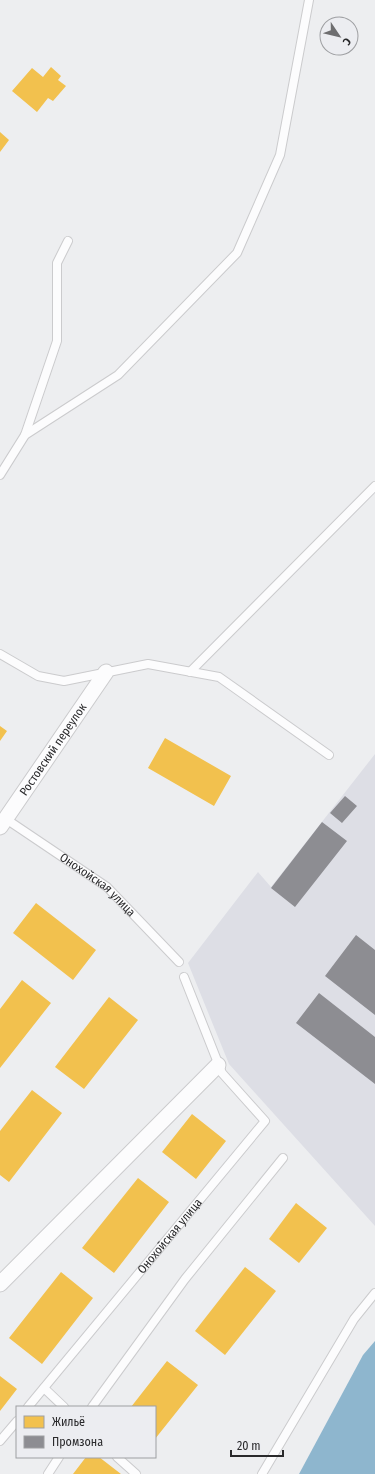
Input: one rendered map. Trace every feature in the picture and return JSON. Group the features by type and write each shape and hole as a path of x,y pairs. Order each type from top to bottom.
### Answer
{"street":[{"name":"Ростовский переулок","path":"3,823 106,672"},
{"path":"0,1284 218,1065"}],"lane":[{"path":"25,434 118,375 237,253 280,155 309,0"},
{"path":"0,475 25,434 57,341 57,263 68,241"},
{"path":"190,672 375,486"},
{"path":"0,654 38,676 64,680 148,664 219,677 329,755"},
{"name":"Онохойская улица","path":"3,823 107,887 179,962"},
{"name":"Онохойская улица","path":"29,1406 265,1121 222,1073 184,977"},
{"path":"93,1406 185,1279 283,1158"},
{"path":"262,1474 354,1319 375,1293"},
{"path":"44,1388 63,1406"},
{"path":"0,1441 16,1422"},
{"path":"48,1474 58,1458"},
{"path":"118,1458 136,1474"}],"shaded area":[{"path":"375,754 375,1226 229,1064 188,963 258,872 271,887"}],"water":[{"path":"375,1341 375,1474 299,1474 363,1355"}],"building: Жильё":[{"path":"51,67 61,76 58,80 66,86 53,101 48,98 37,112 12,91 32,68 43,77"},
{"path":"0,132 9,140 0,152"},
{"path":"0,726 7,731 0,741"},
{"path":"165,738 231,776 214,806 148,768"},
{"path":"36,903 96,950 73,980 13,933"},
{"path":"22,980 51,1003 0,1068 0,1009"},
{"path":"109,997 138,1020 84,1089 55,1067"},
{"path":"32,1090 62,1113 9,1182 0,1175 0,1131"},
{"path":"192,1114 226,1141 196,1179 162,1152"},
{"path":"138,1178 169,1202 114,1273 82,1248"},
{"path":"296,1203 327,1228 299,1263 269,1239"},
{"path":"245,1267 276,1291 225,1355 195,1331"},
{"path":"61,1272 93,1298 42,1364 9,1338"},
{"path":"167,1361 198,1385 156,1438 156,1406 132,1406"},
{"path":"0,1376 17,1389 0,1411"},
{"path":"85,1458 100,1458 121,1474 73,1474"}],"building: Промзона":[{"path":"345,796 357,806 342,823 330,813"},
{"path":"322,822 347,841 295,907 271,888"},
{"path":"356,935 375,950 375,1015 325,976"},
{"path":"319,993 375,1037 375,1084 296,1023"}]}
